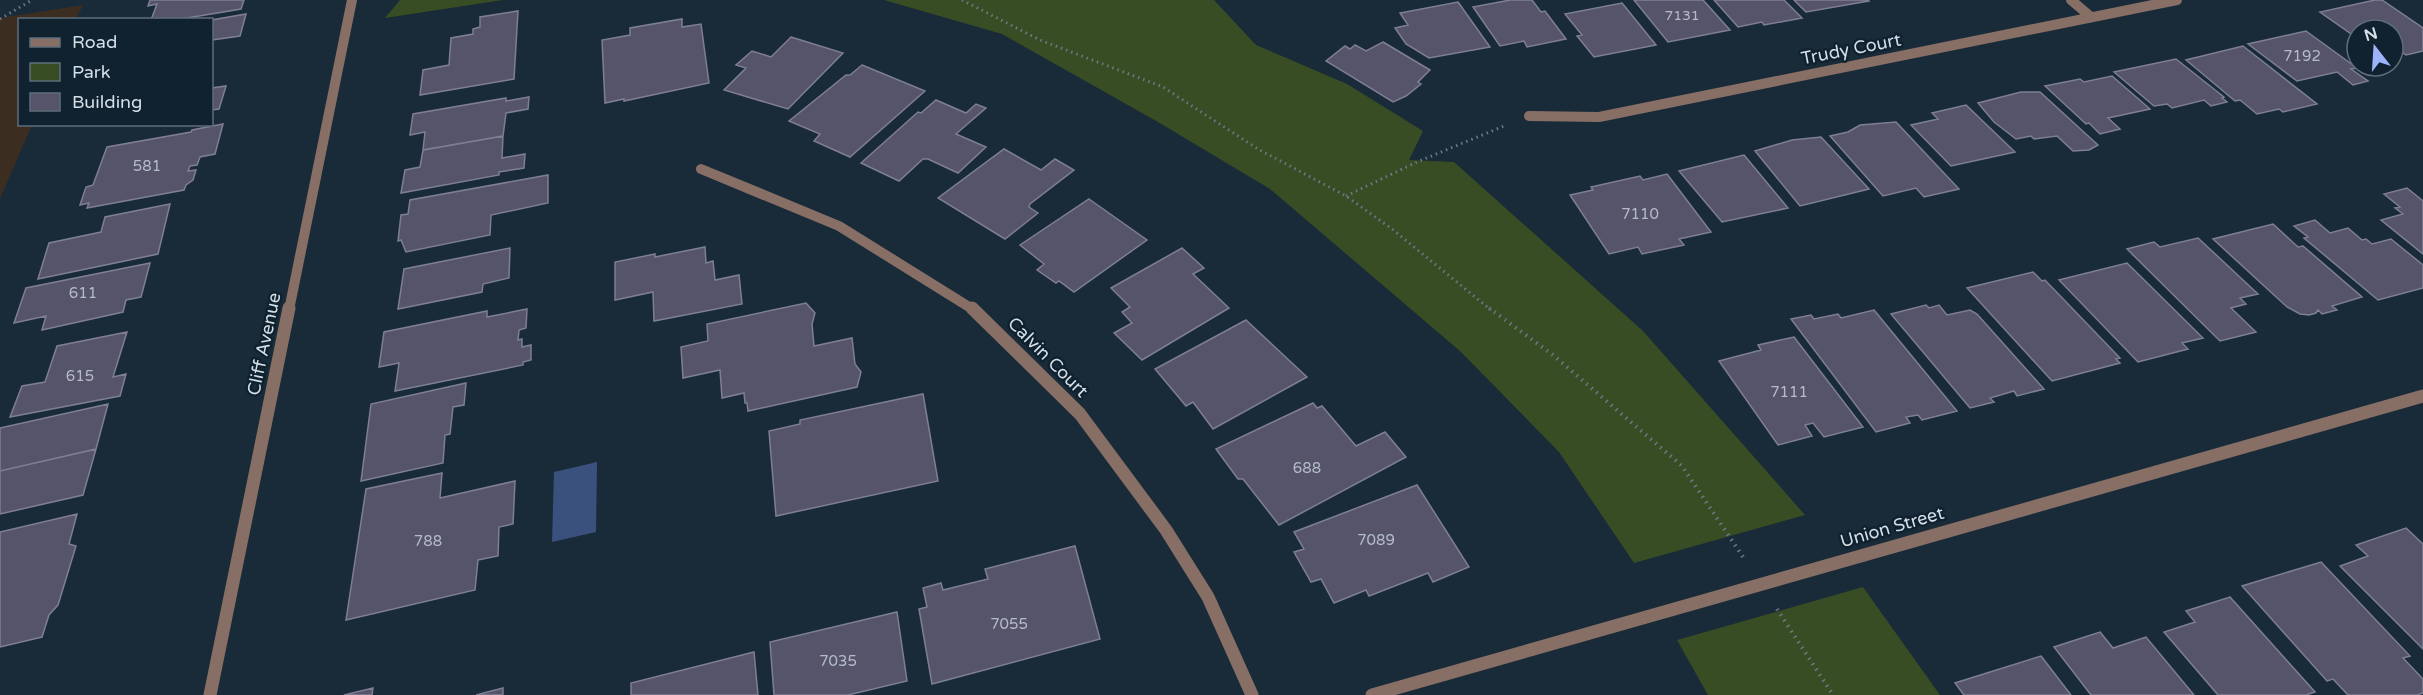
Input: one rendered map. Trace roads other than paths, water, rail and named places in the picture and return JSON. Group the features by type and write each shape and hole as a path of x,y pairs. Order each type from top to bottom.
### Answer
{"street":[{"name":"Cliff Avenue","path":"210,695 352,0"},
{"path":"2071,0 2091,17"},
{"name":"Trudy Court","path":"1529,116 1599,117 2177,0"},
{"name":"Calvin Court","path":"701,169 839,226 972,308 1026,359 1080,414 1166,530 1208,597 1252,695"},
{"name":"Union Street","path":"1372,695 2423,396"}],"water":[{"path":"597,462 596,532 552,542 554,472"}]}
